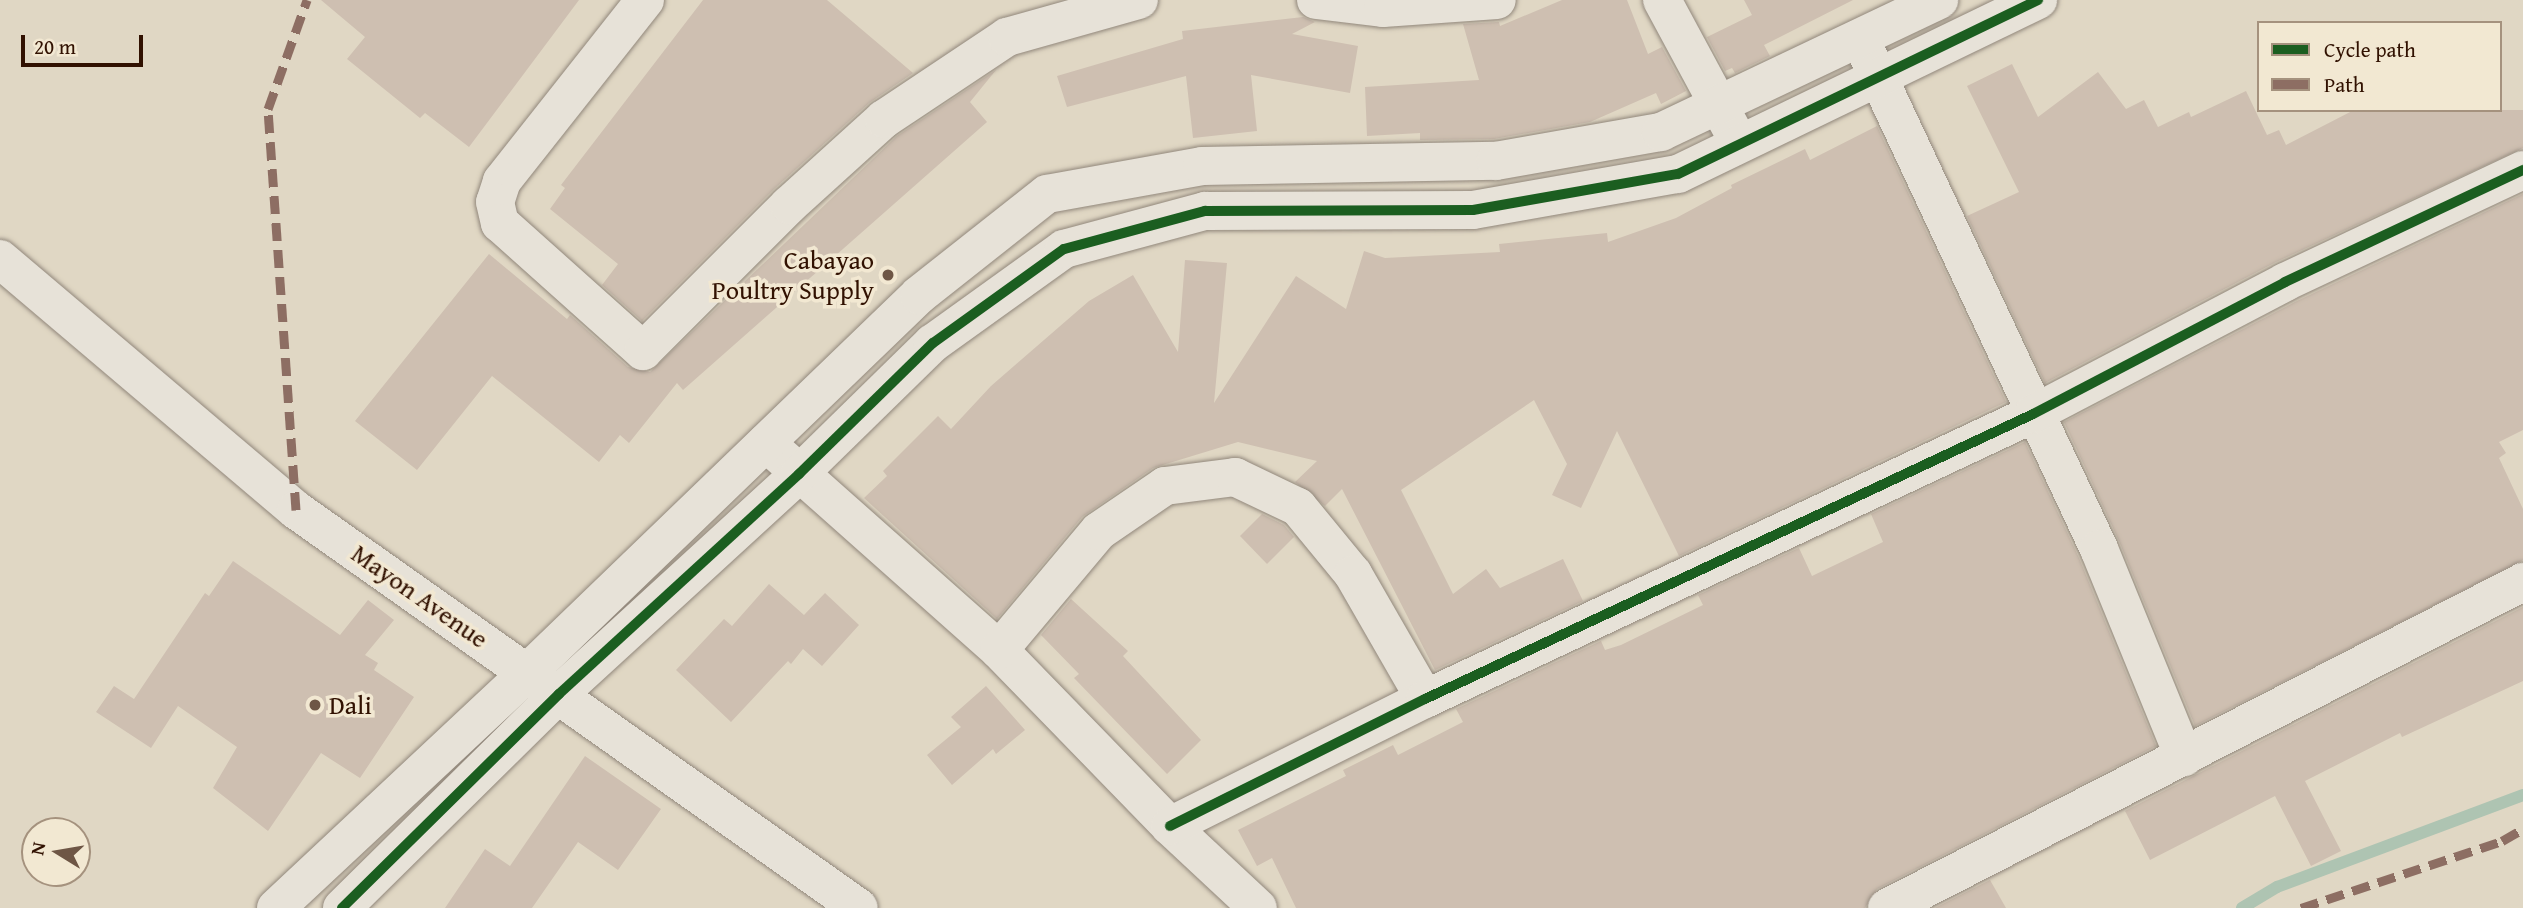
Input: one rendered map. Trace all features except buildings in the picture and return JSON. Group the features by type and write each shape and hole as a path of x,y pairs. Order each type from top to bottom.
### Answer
{"street":[{"path":"645,0 502,181 495,202 500,223 643,351 789,205 884,119 1007,37 1139,0"},
{"path":"1316,0 1383,8 1497,0"},
{"path":"1662,0 1722,105 1740,143"},
{"path":"276,908 528,672 919,295 1047,194 1202,166 1496,161 1661,132 1939,0"},
{"path":"342,908 559,694 800,474 933,343 1064,249 1205,211 1473,210 1678,174 1878,75 2038,0"},
{"path":"1860,38 2033,414 2099,550 2184,757"},
{"path":"1170,826 1425,699 2033,414 2285,282 2523,170"},
{"name":"Mayon Avenue","path":"0,260 296,510 859,908"},
{"path":"766,443 999,650 1170,826 1258,908"},
{"path":"999,650 1099,531 1165,486 1235,477 1297,506 1353,574 1425,699"},
{"path":"1887,908 2523,582"}],"waterway":[{"path":"2242,908 2277,887 2523,795"}],"marked path":[{"path":"296,510 268,109 307,0"},
{"path":"2301,908 2502,841 2523,829"}],"cycle path":[{"path":"342,908 559,694 799,474 933,343 1064,249 1205,211 1473,210 1678,174 2038,0"},
{"path":"1170,826 1425,699 2033,414 2285,282 2523,170"}],"place":[{"name":"Cabayao Poultry Supply","path":"888,275"},
{"name":"Dali","path":"315,705"}]}
